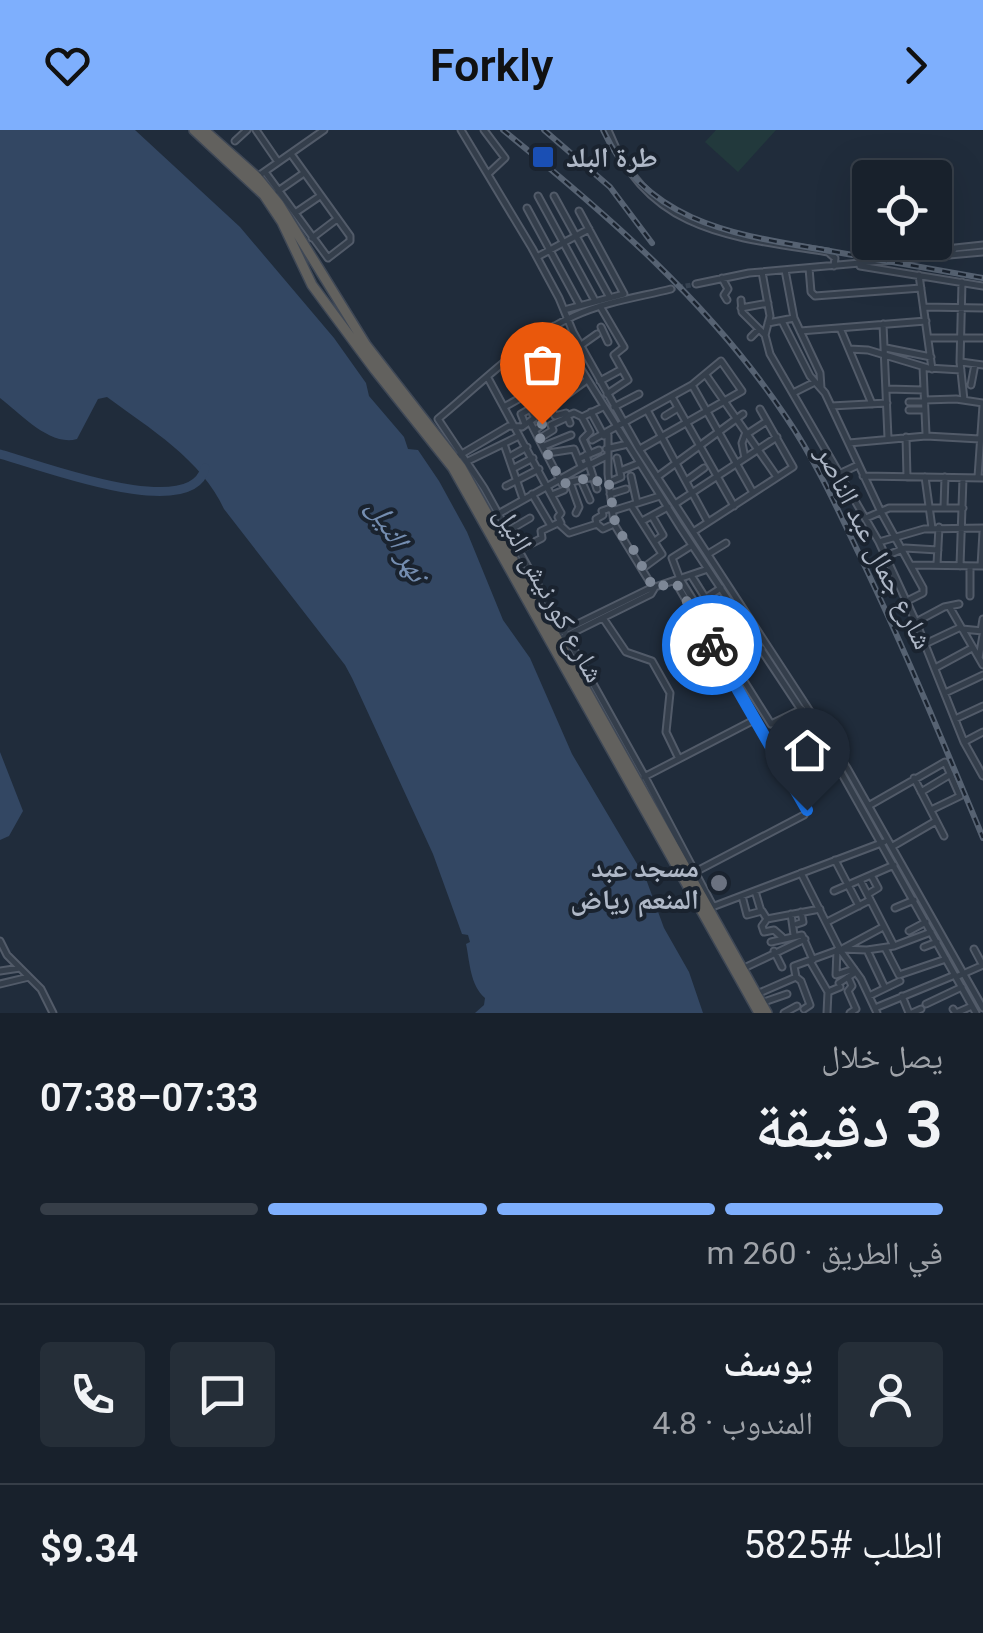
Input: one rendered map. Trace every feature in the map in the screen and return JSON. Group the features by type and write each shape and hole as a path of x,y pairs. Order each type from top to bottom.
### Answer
{"highway":[{"name":"شارع كورنيش النيل","path":"194,130 264,195 316,290 375,370 431,424 742,969 757,1002"},
{"name":"شارع كورنيش النيل","path":"204,130 261,174 374,356 458,455 641,778 670,848 692,874 706,909 757,1002 767,1013"},
{"path":"306,272 322,270"},
{"path":"316,290 322,270"}],"street":[{"path":"235,141 246,130"},
{"path":"460,130 537,257 614,406 628,444 636,451 660,496 671,506"},
{"path":"484,130 505,160 488,174"},
{"path":"608,130 636,179 676,214 719,234 828,252 835,258 834,266"},
{"path":"259,131 278,162"},
{"path":"321,131 261,174 312,238 322,270"},
{"path":"291,154 350,239 322,270"},
{"path":"278,191 304,173"},
{"path":"295,214 320,196"},
{"path":"538,196 594,300"},
{"path":"554,196 609,296"},
{"path":"526,208 580,304"},
{"path":"579,210 624,294"},
{"path":"312,238 337,219"},
{"path":"537,257 589,230"},
{"path":"696,284 762,272 950,256 983,248"},
{"path":"852,265 983,286"},
{"path":"809,268 813,296 921,288"},
{"path":"785,270 794,318 820,374 821,388"},
{"path":"890,271 891,289"},
{"path":"762,272 768,303 764,335"},
{"path":"919,275 932,369"},
{"path":"722,278 728,288 724,294 727,300"},
{"path":"962,282 964,400"},
{"path":"431,424 554,326 600,306 671,289"},
{"path":"564,310 609,296 624,294 632,298"},
{"name":"شارع جمال عبد الناصر","path":"768,303 741,304 764,335 770,354 879,542 964,742 983,776"},
{"path":"600,306 624,348 614,355 628,381 607,394"},
{"path":"924,306 983,308"},
{"path":"768,323 794,318"},
{"path":"782,321 831,406 924,591 906,601"},
{"path":"800,332 926,321"},
{"path":"884,324 888,438"},
{"path":"554,326 604,406 657,477 692,545 892,843 983,1008"},
{"path":"840,328 872,404"},
{"path":"751,337 759,329"},
{"path":"580,346 599,330 606,343 618,337"},
{"path":"928,338 983,338"},
{"path":"848,348 868,350 924,368 979,365 971,385"},
{"path":"886,348 930,357"},
{"path":"516,354 556,416 565,413 568,418"},
{"path":"516,354 545,372 563,398"},
{"path":"592,440 692,385 718,361 732,376 741,392 636,451"},
{"path":"924,368 926,436"},
{"path":"600,381 622,369"},
{"path":"706,375 777,478"},
{"path":"488,378 540,468 569,534 597,524"},
{"path":"458,455 532,419 588,380"},
{"path":"793,392 814,382"},
{"path":"692,385 753,492"},
{"path":"887,389 924,390"},
{"path":"535,404 538,391"},
{"path":"504,407 538,391"},
{"path":"614,406 639,394"},
{"path":"672,397 734,506"},
{"path":"863,476 980,478 983,404 964,400 909,402"},
{"path":"831,406 887,403"},
{"path":"582,417 604,406"},
{"path":"665,416 678,408"},
{"path":"693,532 794,465 760,409"},
{"path":"647,410 709,522"},
{"path":"908,410 925,410"},
{"path":"591,412 606,435"},
{"path":"540,438 553,430 552,425 580,413 590,432 583,438 608,480 614,524 654,589"},
{"path":"657,477 744,414"},
{"path":"532,419 562,484"},
{"path":"745,458 742,443 746,433 767,421"},
{"path":"595,483 596,456 606,435"},
{"path":"468,461 520,436"},
{"path":"546,450 571,436"},
{"path":"849,443 906,436 981,437"},
{"path":"906,436 907,477"},
{"path":"642,522 777,437"},
{"path":"504,444 521,496"},
{"path":"552,495 579,463 628,444"},
{"path":"498,456 527,448"},
{"path":"546,450 573,449 579,463"},
{"path":"458,455 468,461 484,488 561,635"},
{"path":"512,471 534,458"},
{"path":"510,497 532,494 548,485 620,478 617,458"},
{"path":"620,471 640,463"},
{"path":"841,473 858,465"},
{"path":"506,486 540,468"},
{"path":"686,481 704,468"},
{"path":"631,476 634,504 662,556 643,568"},
{"path":"925,477 928,507 936,528 937,566"},
{"path":"944,507 945,477"},
{"path":"960,566 963,478"},
{"path":"581,480 590,500"},
{"path":"519,550 541,539 540,532 580,507 570,482"},
{"path":"484,488 493,484"},
{"path":"610,496 626,489"},
{"path":"532,494 551,526"},
{"path":"498,514 521,496"},
{"path":"614,524 603,529 596,518 610,509 660,496"},
{"path":"531,508 539,504"},
{"path":"866,518 880,510 963,508"},
{"path":"652,516 663,535 654,541"},
{"path":"508,531 530,518"},
{"path":"683,525 693,532 758,628 866,808 881,843 976,1013"},
{"path":"586,526 590,534"},
{"path":"879,542 894,535 936,528 983,530 982,566 910,565"},
{"path":"708,554 726,543"},
{"path":"692,545 672,558 678,580 756,719 807,812 692,874 641,778 756,719"},
{"path":"886,556 901,549 938,550"},
{"path":"970,566 970,596"},
{"path":"561,635 648,589 708,569"},
{"path":"691,575 723,626"},
{"path":"678,580 772,725 802,709"},
{"path":"696,604 721,588"},
{"path":"561,635 651,594 654,589"},
{"path":"916,622 959,604"},
{"path":"949,606 983,665"},
{"path":"713,632 739,615"},
{"path":"602,618 626,652 652,660 670,693 666,732 679,759"},
{"path":"979,658 983,618"},
{"path":"724,650 758,628"},
{"path":"925,644 961,628 982,632"},
{"path":"935,668 972,647"},
{"path":"735,667 762,649"},
{"path":"945,693 983,674"},
{"path":"955,719 983,706"},
{"path":"964,742 983,732"},
{"path":"976,764 983,760"},
{"path":"866,808 945,762 959,796 930,810"},
{"path":"921,792 951,774"},
{"path":"914,778 944,836"},
{"path":"706,909 881,843 892,843 936,821"},
{"path":"835,860 858,906"},
{"path":"834,891 894,865"},
{"path":"801,873 839,950 873,1004"},
{"path":"870,899 878,889 871,875"},
{"path":"860,880 894,946"},
{"path":"754,891 766,919"},
{"path":"742,896 747,915 761,911"},
{"path":"827,922 882,896"},
{"path":"895,908 914,900"},
{"path":"804,937 774,930 764,932 760,927 766,919 820,909"},
{"path":"798,924 803,922 801,912"},
{"path":"788,934 791,914"},
{"path":"908,931 926,922"},
{"path":"784,1013 810,1005 794,967 884,927"},
{"path":"839,950 885,948 931,932"},
{"path":"771,942 788,934"},
{"path":"742,969 804,937"},
{"path":"804,937 828,992 827,1013"},
{"path":"924,947 937,942"},
{"path":"0,943 43,991 53,1013"},
{"path":"885,948 900,978"},
{"path":"854,1005 902,996 982,965 974,949"},
{"path":"839,950 836,975 855,971"},
{"path":"867,950 885,988"},
{"path":"774,952 782,967"},
{"path":"873,1004 885,988 900,978 946,959"},
{"path":"885,968 893,965"},
{"path":"0,971 20,968"},
{"path":"828,992 855,971"},
{"path":"0,984 29,977"},
{"path":"757,1002 796,977"},
{"path":"848,977 852,986 848,990 856,1009 850,1013"},
{"path":"902,996 911,1013 962,987"},
{"path":"757,1002 788,994"},
{"path":"954,1011 972,1006"}],"green space":[{"path":"716,130 776,130 738,172 705,142"}],"water":[{"name":"نهر النيل","path":"0,130 135,130 240,227 334,338 366,383 369,396 404,437 408,449 418,450 467,532 503,620 530,658 572,754 646,879 664,928 689,972 703,1013 475,1013 484,1005 485,998 471,973 468,935 462,934 433,854 352,678 202,475 173,446 107,397 98,399 77,439 67,440 36,427 0,398"},
{"path":"0,752 23,811 9,836 0,840"}],"waterway":[{"path":"0,454 78,478 144,491 173,491 194,484 205,468"}],"tunnel":[{"path":"671,289 696,284"}],"railway":[{"path":"503,130 656,263 725,336 786,417 826,486 877,593 983,838"},
{"path":"544,130 610,187 652,243"},
{"path":"603,130 622,162 644,187 698,220 762,239 983,278"}],"way so far":[{"path":"542,424 536,430 562,484 608,478 618,532 633,549 654,589 675,581 712,645"}],"place":[{"name":"طرة البلد","path":"543,157"},
{"name":"مسجد عبد المنعم رياض","path":"719,883"}],"route":[{"path":"712,645 807,810"}]}
